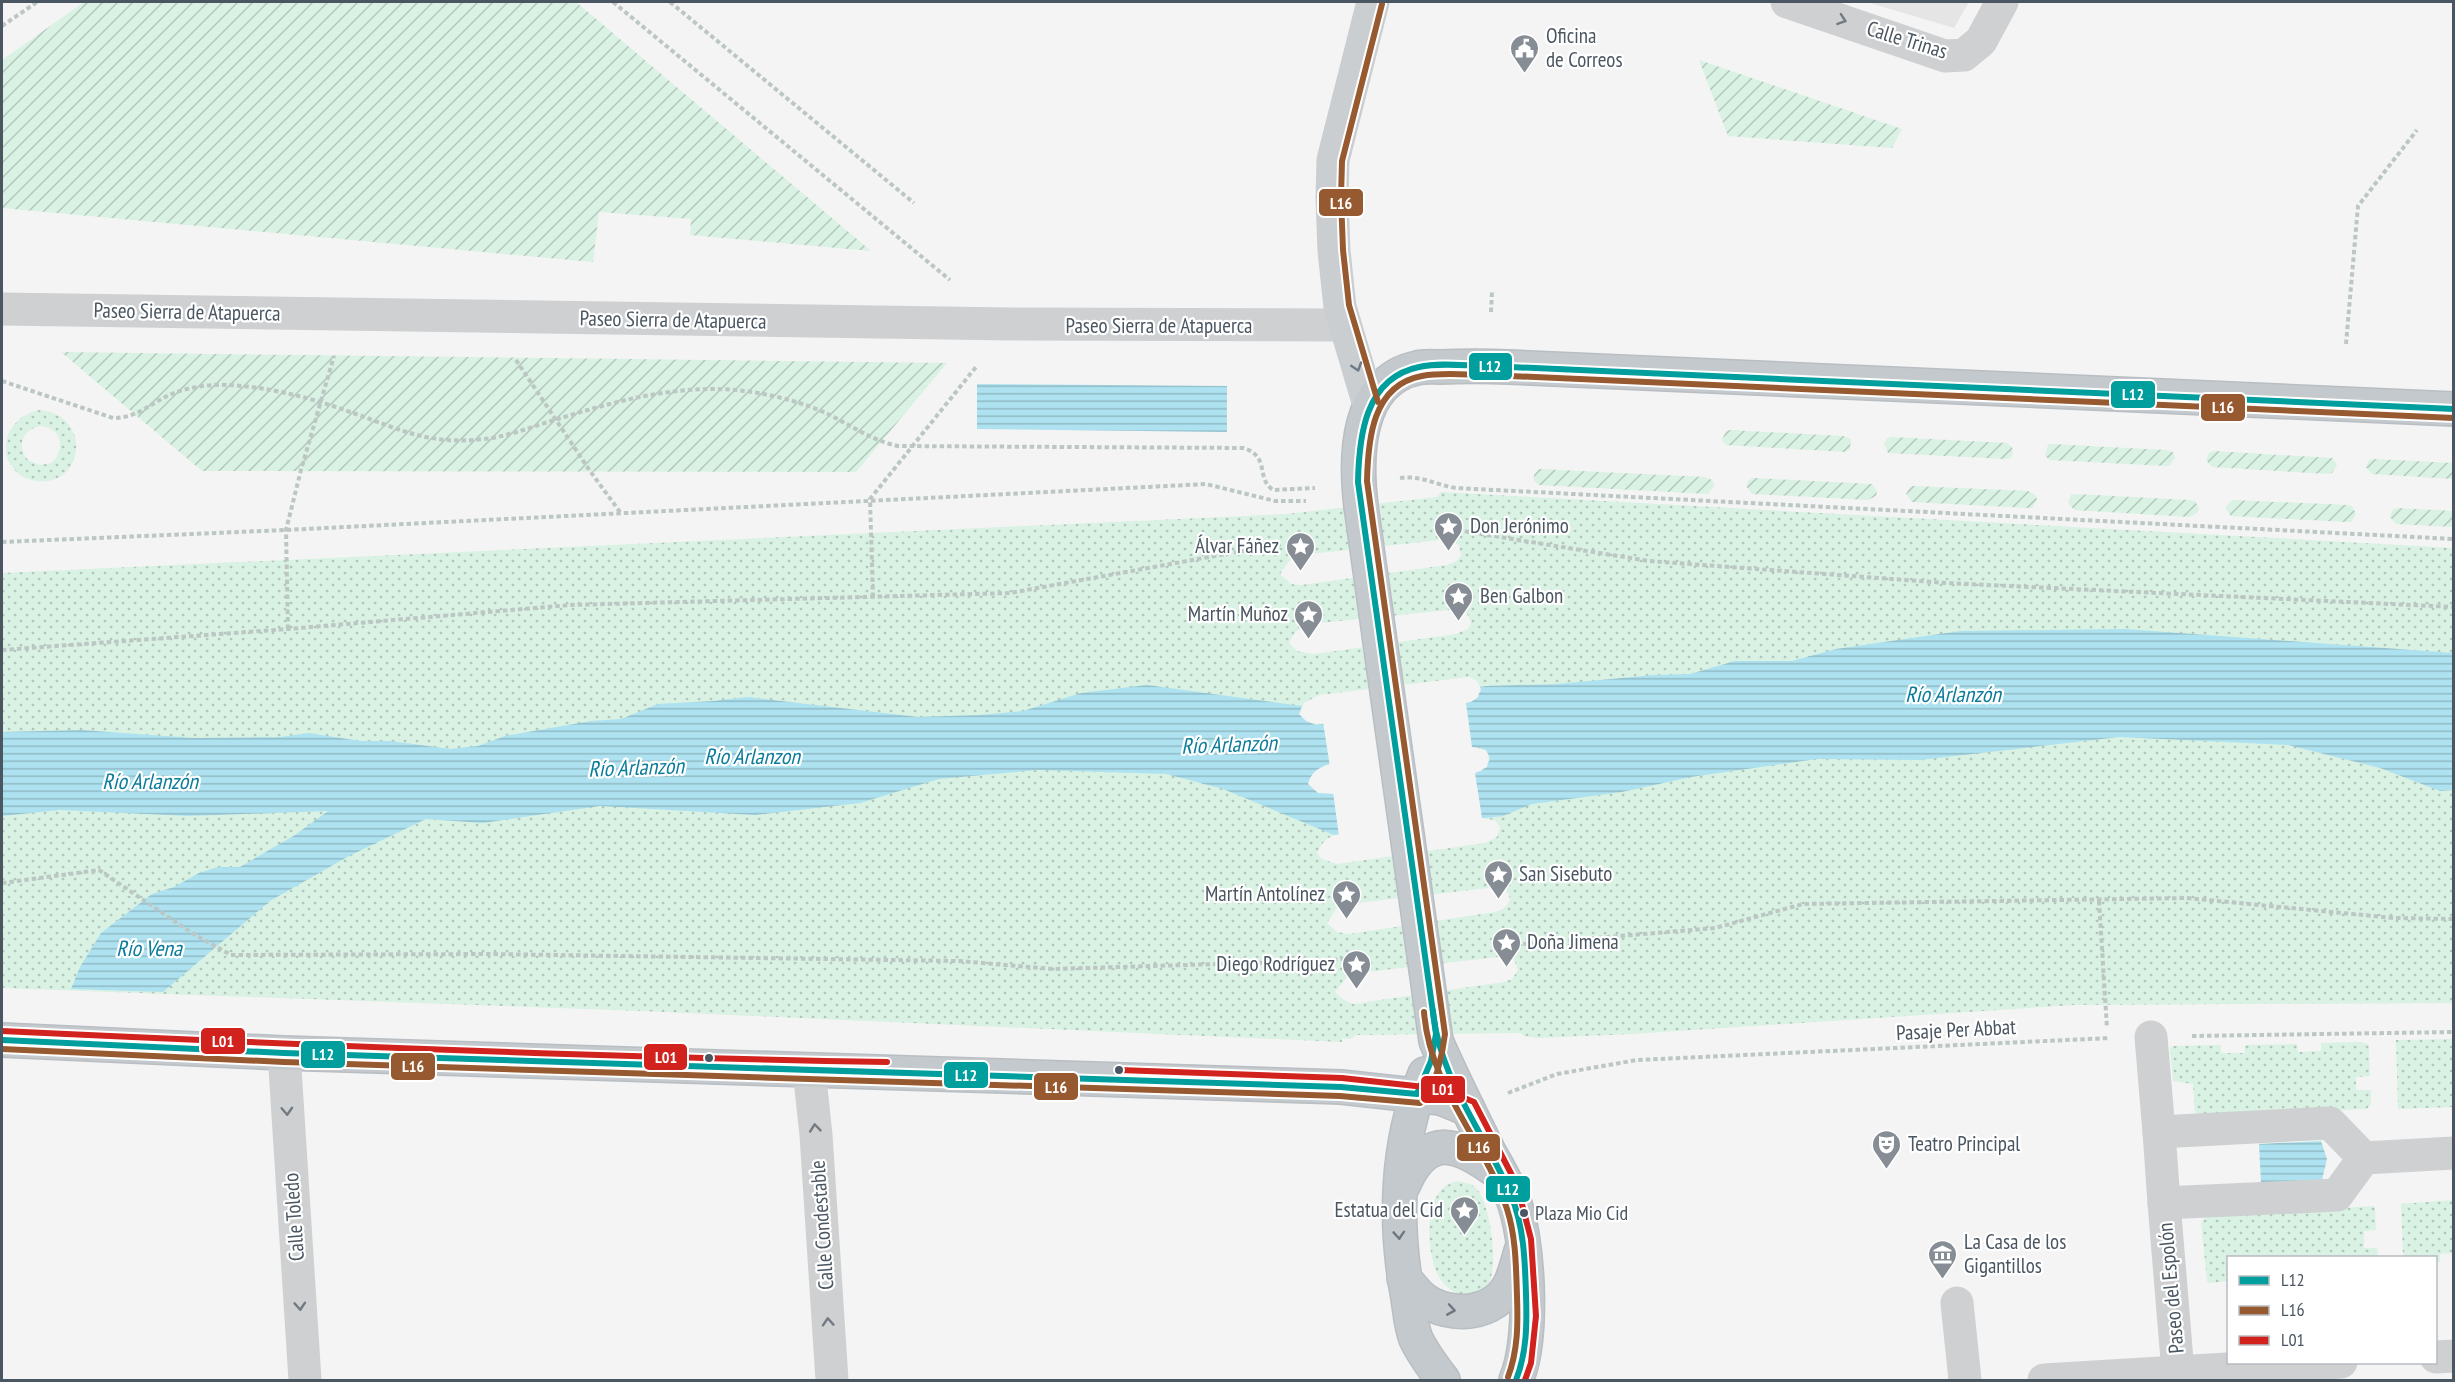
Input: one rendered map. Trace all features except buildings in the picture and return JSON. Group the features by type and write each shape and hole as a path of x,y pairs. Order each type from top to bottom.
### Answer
{"highway":[{"path":"1516,1380 1523,1365 1528,1322 1522,1247 1515,1208 1436,1041 1361,506 1358,453 1369,405 1387,381 1417,368 1488,366 2454,409"},
{"path":"2,1040 284,1053 1341,1087 1441,1098 1468,1109"},
{"path":"1436,1041 1431,1061 1417,1094 1405,1147 1398,1220 1404,1278 1415,1336 1428,1360 1443,1380"},
{"path":"1400,1191 1411,1167 1421,1155 1436,1149 1457,1148 1481,1159 1500,1174"},
{"path":"1404,1278 1423,1299 1448,1311 1473,1311 1493,1303 1510,1285 1522,1247"}],"main road":[{"path":"1369,405 1340,307 1334,250 1333,160 1373,2"}],"street":[{"name":"Calle Trinas","path":"1787,2 1945,56 1964,56 1981,41 2002,2"},
{"name":"Paseo Sierra de Atapuerca","path":"2,309 1012,324 1345,325"},
{"path":"2151,1037 2159,1132 2330,1122 2364,1158 2454,1154"},
{"name":"Calle Toledo","path":"284,1053 305,1380"},
{"name":"Calle Condestable","path":"809,1070 816,1135 832,1380"},
{"name":"Paseo del Espolón","path":"2159,1132 2178,1372"},
{"path":"2164,1203 2337,1195 2364,1158"},
{"path":"1958,1303 1965,1380"},
{"path":"2437,1357 2454,1356"},
{"name":"Paseo del Espolón","path":"2044,1380 2308,1364"}],"path":[{"path":"2,26 37,2"},
{"path":"613,2 952,281"},
{"path":"670,2 914,203"},
{"path":"2346,344 2358,206 2417,130"},
{"path":"1491,312 1492,292"},
{"path":"288,629 286,530 344,314"},
{"path":"488,317 620,513"},
{"path":"873,597 870,500 1012,324"},
{"path":"2,381 113,418 136,415 154,402 175,392 198,387 225,385 257,387 320,403 419,437 453,441 486,439 636,398 676,390 736,390 781,398 825,412 889,444 1244,448 1259,457 1263,465 1264,480 1273,490 1320,487"},
{"path":"1408,477 1415,476 1442,486 1456,488 2454,538"},
{"path":"2,542 1206,484 1275,501 1306,501"},
{"path":"1450,529 1649,561 1946,583 2454,606"},
{"path":"2,650 570,605 1010,593 1281,544"},
{"path":"2,884 99,870 192,933 231,956 489,954 924,960 1053,969 1354,958"},
{"path":"1501,946 1715,928 1803,904 2187,898 2394,918 2454,919"},
{"path":"2099,900 2107,1038"},
{"name":"Pasaje Per Abbat","path":"1468,1109 1557,1074 1637,1060 2107,1038 2454,1032"}],"shaded area":[{"path":"1867,2 1969,2 1954,28"}],"green space":[{"path":"84,2 576,2 871,251 690,235 691,219 599,212 593,262 2,208 2,60"},
{"path":"1699,60 1902,129 1892,148 1728,136"},
{"path":"61,352 947,363 856,472 202,471"},
{"path":"39,410 57,415 68,424 75,437 76,450 73,463 64,474 52,480 27,479 13,468 8,460 6,443 8,435 17,422","holes":["35,427 49,428 58,435 60,440 56,458 52,463 40,465 28,460 22,449 23,438"]},
{"path":"1726,431 1843,436 1851,439 1850,449 1845,452 1726,445 1722,440"},
{"path":"1891,437 2007,443 2012,447 2013,453 2011,458 2005,459 1888,453 1884,444"},
{"path":"2048,445 2166,450 2173,452 2175,458 2167,466 2050,460 2045,456"},
{"path":"2213,451 2332,458 2337,465 2332,473 2328,474 2212,467 2206,460 2209,453"},
{"path":"2369,460 2453,463 2453,479 2372,474 2366,467"},
{"path":"1539,469 1705,477 1712,480 1715,485 1708,494 1539,485 1534,481 1534,475"},
{"path":"1753,478 1872,484 1877,492 1876,496 1868,500 1752,494 1746,486"},
{"path":"1913,486 2028,491 2037,499 2032,508 1912,502 1906,494"},
{"path":"1441,492 2453,548 2453,1003 2075,1005 1632,1034 1538,1038 1524,1036 1520,1033 1357,1035 1350,1039 1342,1038 1342,1042 642,1011 2,988 2,573 1286,514 1437,497","holes":["1450,539 1459,545 1461,556 1447,565 1301,585 1291,584 1280,574 1289,561 1301,555","1459,609 1466,612 1471,622 1468,629 1456,634 1314,654 1297,651 1289,643 1295,632 1310,624","1469,677 1476,680 1480,687 1472,748 1488,753 1482,818 1496,821 1500,827 1497,837 1485,843 1337,864 1322,859 1317,853 1321,846 1325,840 1338,834 1333,794 1318,793 1308,784 1316,771 1329,764 1324,724 1308,723 1299,714 1304,703 1319,695","1497,887 1507,892 1510,900 1505,907 1495,912 1349,934 1337,932 1327,923 1336,909 1348,904","1507,956 1514,959 1518,970 1512,979 1504,982 1353,1004 1335,992 1347,977 1357,973"]},
{"path":"2071,495 2190,500 2195,501 2199,508 2198,512 2190,517 2074,510 2068,502"},
{"path":"2232,500 2348,505 2352,506 2356,514 2351,522 2231,516 2225,508"},
{"path":"2393,509 2453,511 2453,527 2396,524 2390,517"},
{"path":"2453,1039 2453,1107 2398,1109 2396,1040"},
{"path":"2361,1042 2368,1044 2369,1047 2370,1076 2356,1077 2356,1090 2371,1090 2371,1104 2367,1109 2202,1116 2195,1113 2193,1084 2173,1081 2170,1048 2173,1046 2221,1045 2221,1053 2245,1053 2245,1045 2297,1044 2298,1052 2321,1051 2321,1043"},
{"path":"1456,1181 1470,1184 1477,1189 1487,1210 1492,1242 1492,1272 1489,1284 1483,1292 1465,1297 1450,1289 1439,1277 1430,1245 1430,1218 1437,1196 1444,1187"},
{"path":"2453,1200 2453,1253 2440,1254 2440,1262 2437,1262 2437,1256 2403,1256 2401,1204"},
{"path":"2373,1206 2375,1207 2376,1230 2364,1231 2364,1248 2377,1248 2378,1256 2227,1256 2227,1281 2209,1283 2201,1223 2207,1216"}],"water":[{"path":"977,384 1227,386 1227,432 977,429"},
{"path":"2125,629 2453,653 2453,790 2440,791 2380,768 2288,745 2120,737 1920,760 1817,759 1691,777 1622,792 1532,804 1503,816 1334,835 1223,789 1166,774 1038,770 939,779 860,803 755,815 600,806 483,823 426,819 349,856 270,901 163,992 71,989 80,967 101,933 152,894 174,887 199,873 218,867 240,867 295,835 328,811 190,816 60,810 2,816 2,732 81,730 194,738 281,737 309,733 360,741 391,741 450,749 478,746 505,736 591,721 621,719 658,704 747,697 918,717 980,715 1023,711 1081,693 1147,685 1302,706 1299,714 1306,721 1316,725 1471,702 1478,697 1480,687 1486,686 1557,684 1690,674 1735,661 1792,661 1836,649 1960,631","holes":["1479,747 1488,753 1490,760 1481,771 1333,794 1318,793 1308,784 1316,771 1329,764"]},
{"path":"2321,1141 2327,1159 2322,1180 2261,1183 2259,1144"}],"pier":[{"path":"1479,684 1481,690 1477,697 1466,703 1472,747 1486,750 1489,757 1487,767 1475,773 1482,818 1494,820 1333,838 1339,836 1333,792 1321,790 1333,791 1480,769 1487,763 1486,757 1484,752 1478,750 1330,767 1323,722 1312,721 1470,699 1475,695"}],"transit line":[{"name":"L16","path":"1378,402 1349,305 1343,250 1341,198 1342,161 1382,4"},
{"name":"L12","path":"2,1040 284,1053 1341,1087 1417,1094 1431,1061 1436,1034 1358,482 1360,446 1369,411 1376,396 1387,383 1401,373 1419,367 1454,365 2454,409"},
{"name":"L16","path":"2,1049 284,1062 1340,1096 1420,1103 1434,1081 1445,1034 1367,481 1369,449 1376,416 1392,390 1405,381 1438,374 1488,375 2454,418"},
{"name":"L12","path":"1433,1011 1437,1036 1453,1083 1500,1172 1519,1219 1526,1282 1526,1338 1516,1380"},
{"name":"L16","path":"1424,1012 1428,1040 1436,1065 1497,1184 1510,1220 1515,1252 1517,1337 1508,1377"},
{"name":"L01","path":"2,1031 445,1050 887,1062"},
{"name":"L01","path":"1119,1070 1342,1078 1443,1089 1474,1102 1517,1185 1531,1239 1536,1316 1531,1363 1525,1380"}],"place":[{"name":"Oficina de Correos","path":"1525,74"},
{"name":"Don Jerónimo","path":"1449,552"},
{"name":"Álvar Fáñez","path":"1300,572"},
{"name":"Ben Galbon","path":"1459,622"},
{"name":"Martín Muñoz","path":"1309,640"},
{"name":"San Sisebuto","path":"1498,900"},
{"name":"Martín Antolínez","path":"1346,920"},
{"name":"Doña Jimena","path":"1506,968"},
{"name":"Diego Rodríguez","path":"1356,990"},
{"name":"Teatro Principal","path":"1887,1170"},
{"name":"Plaza Mio Cid","path":"1524,1213"},
{"name":"Estatua del Cid","path":"1464,1236"},
{"name":"La Casa de los Gigantillos","path":"1943,1280"}],"water label":[{"name":"Río Arlanzón","path":"1953,694"},
{"name":"Río Arlanzón","path":"1229,744"},
{"name":"Río Arlanzon","path":"752,756"},
{"name":"Río Arlanzón","path":"636,767"},
{"name":"Río Arlanzón","path":"150,781"},
{"name":"Río Vena","path":"149,948"}]}
